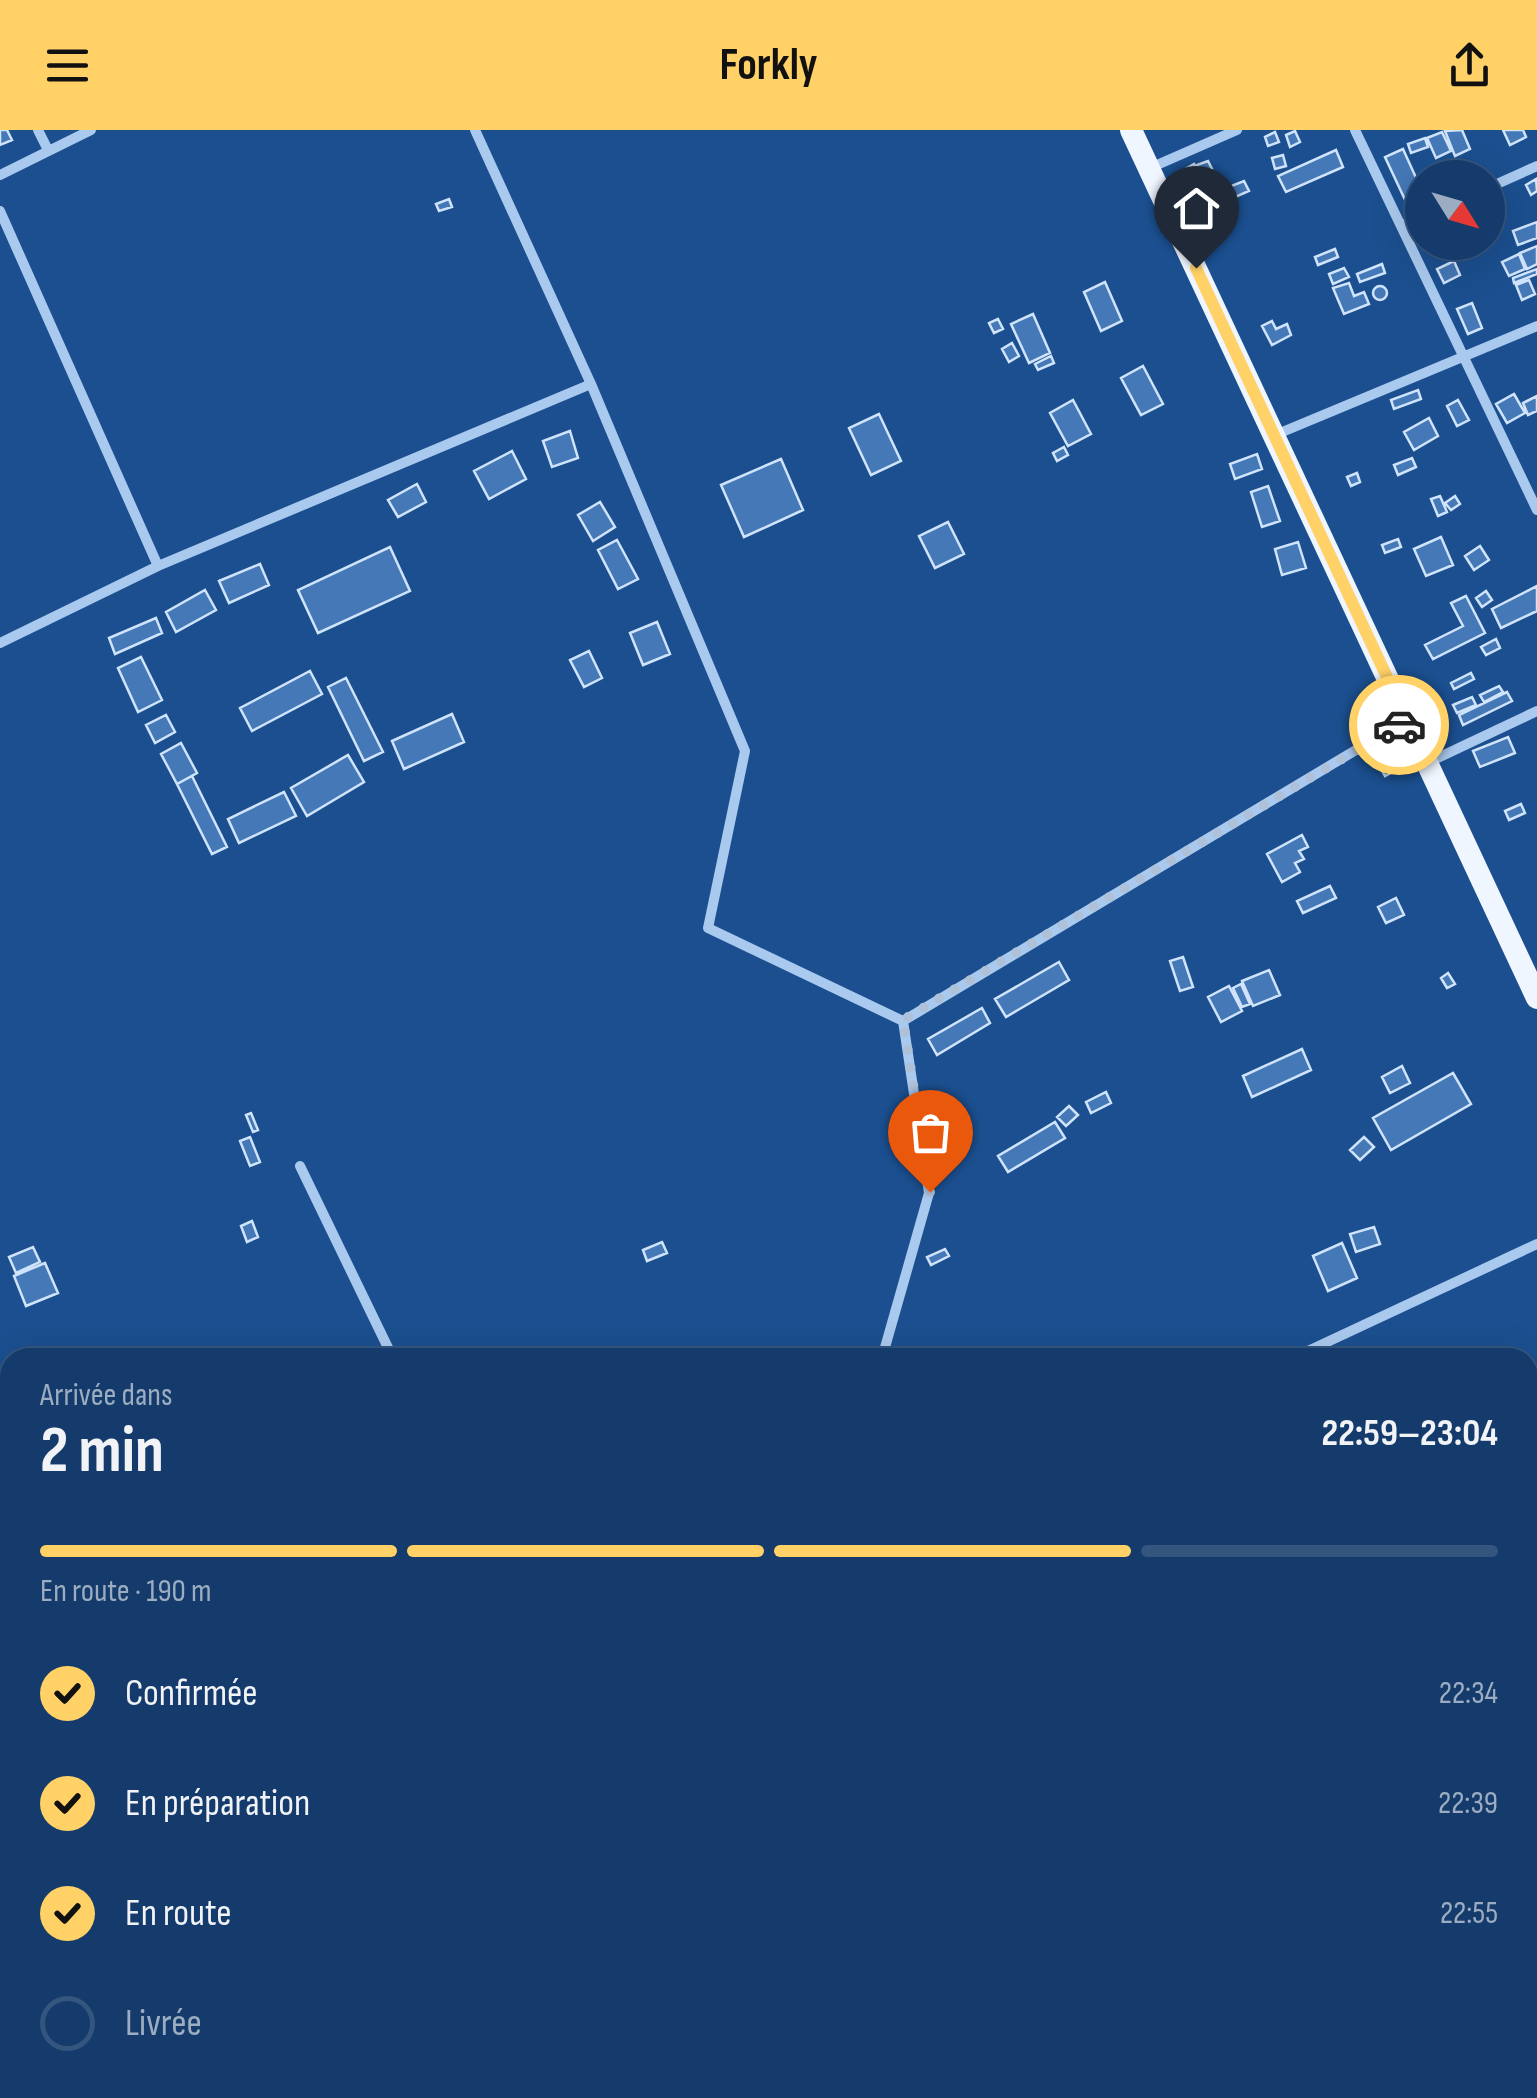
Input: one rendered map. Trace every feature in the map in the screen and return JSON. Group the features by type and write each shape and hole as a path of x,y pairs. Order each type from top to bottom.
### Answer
{"main road":[{"path":"1132,131 1537,998"}],"street":[{"path":"38,130 48,150"},
{"path":"0,176 91,130"},
{"path":"474,130 591,384 745,752 708,928 903,1020"},
{"path":"1149,168 1236,130"},
{"path":"1356,130 1536,504"},
{"path":"1505,180 1537,166"},
{"path":"0,211 158,566"},
{"path":"1401,226 1405,224"},
{"path":"1274,435 1537,326"},
{"path":"0,643 158,566 591,384"},
{"path":"1427,763 1537,712"},
{"path":"903,1020 1407,720"},
{"path":"885,1348 930,1192 903,1020"},
{"path":"300,1166 387,1348"},
{"path":"1313,1348 1537,1244"}],"building":[{"path":"0,130 7,130 12,140 0,145"},
{"path":"1462,130 1470,149 1455,156 1445,131"},
{"path":"1503,130 1523,130 1526,137 1510,145"},
{"path":"1295,131 1300,142 1290,147 1286,135"},
{"path":"1275,132 1279,142 1268,146 1265,137"},
{"path":"1442,132 1451,151 1436,158 1427,138"},
{"path":"1425,138 1428,147 1411,153 1408,144"},
{"path":"1403,149 1408,160 1405,200 1385,157"},
{"path":"1336,150 1343,167 1286,192 1278,176"},
{"path":"1283,155 1286,166 1275,169 1272,158"},
{"path":"1208,161 1212,169 1201,174 1197,165"},
{"path":"1194,164 1200,176 1193,179 1187,168"},
{"path":"1536,179 1537,191 1531,195 1526,185"},
{"path":"1244,181 1249,191 1226,201 1221,190"},
{"path":"449,199 452,207 439,211 436,204"},
{"path":"1537,222 1537,238 1518,245 1513,231"},
{"path":"1537,246 1537,264 1527,269 1520,253"},
{"path":"1335,249 1338,257 1318,265 1315,257"},
{"path":"1519,254 1525,269 1509,276 1502,262"},
{"path":"1454,261 1460,275 1444,283 1437,269"},
{"path":"1382,264 1385,273 1360,282 1357,274"},
{"path":"1344,268 1349,277 1333,284 1329,274"},
{"path":"1537,269 1537,274 1514,283 1513,278"},
{"path":"1529,280 1535,294 1522,300 1516,285"},
{"path":"1105,282 1122,321 1101,331 1084,292"},
{"path":"1349,283 1354,296 1364,292 1369,304 1344,314 1333,288"},
{"path":"1380,286 1387,293 1380,300 1373,293"},
{"path":"1472,303 1482,328 1468,334 1457,309"},
{"path":"1033,314 1050,353 1029,363 1011,324"},
{"path":"998,319 1003,329 994,333 989,323"},
{"path":"1272,321 1276,329 1287,324 1291,335 1272,345 1262,326"},
{"path":"1012,343 1019,356 1009,362 1002,349"},
{"path":"1051,356 1054,363 1038,370 1035,364"},
{"path":"1143,366 1163,404 1141,415 1121,378"},
{"path":"1418,390 1421,399 1394,409 1391,400"},
{"path":"1514,394 1525,413 1507,423 1496,404"},
{"path":"1537,396 1537,411 1528,415 1523,403"},
{"path":"1073,400 1091,434 1068,446 1050,413"},
{"path":"1458,400 1469,420 1457,426 1447,406"},
{"path":"879,414 901,461 871,475 849,428"},
{"path":"1429,418 1438,436 1414,450 1404,432"},
{"path":"570,431 578,458 552,467 543,441"},
{"path":"1064,447 1068,455 1057,461 1053,453"},
{"path":"512,451 526,479 489,499 474,471"},
{"path":"1257,454 1262,469 1235,479 1230,464"},
{"path":"1412,458 1416,467 1398,475 1394,465"},
{"path":"781,459 803,510 744,537 721,485"},
{"path":"1357,473 1360,482 1351,486 1347,477"},
{"path":"417,484 426,502 398,517 388,500"},
{"path":"1268,486 1280,521 1262,527 1251,492"},
{"path":"1440,496 1447,512 1438,516 1431,499"},
{"path":"1455,496 1460,504 1451,510 1445,503"},
{"path":"600,502 615,527 593,541 578,515"},
{"path":"948,522 964,554 935,568 919,536"},
{"path":"1441,537 1453,565 1426,576 1414,549"},
{"path":"1398,539 1401,547 1385,553 1382,545"},
{"path":"617,540 638,579 618,589 598,550"},
{"path":"1298,542 1306,568 1282,575 1275,549"},
{"path":"1480,546 1489,560 1474,570 1465,556"},
{"path":"390,547 410,591 318,633 298,590"},
{"path":"260,564 269,585 229,603 219,581"},
{"path":"1537,586 1537,611 1501,628 1492,609"},
{"path":"205,590 216,610 176,632 166,612"},
{"path":"1486,591 1492,600 1482,607 1476,598"},
{"path":"1466,596 1485,633 1433,659 1425,645 1463,626 1451,603"},
{"path":"156,618 162,633 115,654 109,638"},
{"path":"657,622 670,654 643,665 630,633"},
{"path":"1496,639 1500,648 1486,655 1481,647"},
{"path":"589,651 602,678 584,687 570,660"},
{"path":"141,657 162,700 138,712 118,668"},
{"path":"310,671 322,694 252,731 240,708"},
{"path":"1471,673 1474,679 1454,689 1451,683"},
{"path":"346,678 383,752 364,761 328,687"},
{"path":"1499,686 1503,692 1484,702 1480,695"},
{"path":"1507,692 1512,701 1463,725 1459,715"},
{"path":"1472,697 1476,705 1457,713 1453,705"},
{"path":"452,714 464,742 404,769 392,741"},
{"path":"166,715 175,732 155,743 146,725"},
{"path":"1508,737 1515,753 1480,767 1473,751"},
{"path":"1390,742 1404,766 1385,776 1372,752"},
{"path":"181,743 197,773 177,784 161,754"},
{"path":"348,755 364,782 307,816 291,788"},
{"path":"192,776 227,847 212,854 177,784"},
{"path":"284,792 296,816 239,843 228,819"},
{"path":"1521,804 1525,813 1509,820 1505,811"},
{"path":"1302,835 1308,847 1299,851 1304,859 1295,863 1300,872 1282,882 1267,854"},
{"path":"1330,886 1336,898 1303,913 1297,901"},
{"path":"1396,898 1404,915 1386,923 1378,907"},
{"path":"1183,957 1193,987 1180,991 1170,961"},
{"path":"1059,962 1069,980 1006,1017 995,999"},
{"path":"1269,970 1280,995 1253,1006 1242,981"},
{"path":"1448,973 1455,984 1447,988 1441,978"},
{"path":"1241,984 1250,1004 1242,1007 1233,988"},
{"path":"1229,986 1242,1011 1221,1022 1208,997"},
{"path":"982,1008 990,1023 937,1055 928,1039"},
{"path":"1302,1049 1311,1070 1252,1097 1243,1076"},
{"path":"1402,1066 1410,1083 1390,1093 1382,1077"},
{"path":"1453,1073 1471,1104 1391,1150 1373,1118"},
{"path":"1106,1092 1111,1103 1091,1113 1086,1102"},
{"path":"1069,1106 1078,1115 1066,1126 1057,1117"},
{"path":"251,1113 258,1130 253,1132 246,1115"},
{"path":"1055,1122 1065,1138 1008,1172 998,1156"},
{"path":"250,1137 260,1162 250,1166 240,1141"},
{"path":"1364,1137 1374,1147 1360,1160 1350,1150"},
{"path":"252,1221 258,1237 247,1242 241,1226"},
{"path":"1374,1227 1380,1244 1356,1252 1350,1234"},
{"path":"662,1242 667,1253 647,1261 643,1250"},
{"path":"1342,1243 1357,1278 1328,1291 1313,1256"},
{"path":"33,1247 40,1262 16,1273 9,1257"},
{"path":"945,1249 949,1256 931,1265 927,1257"},
{"path":"45,1263 58,1293 26,1306 14,1276"}],"way so far":[{"path":"930,1192 903,1020 1399,725"}],"route":[{"path":"1196,268 1407,720 1399,725"}]}
